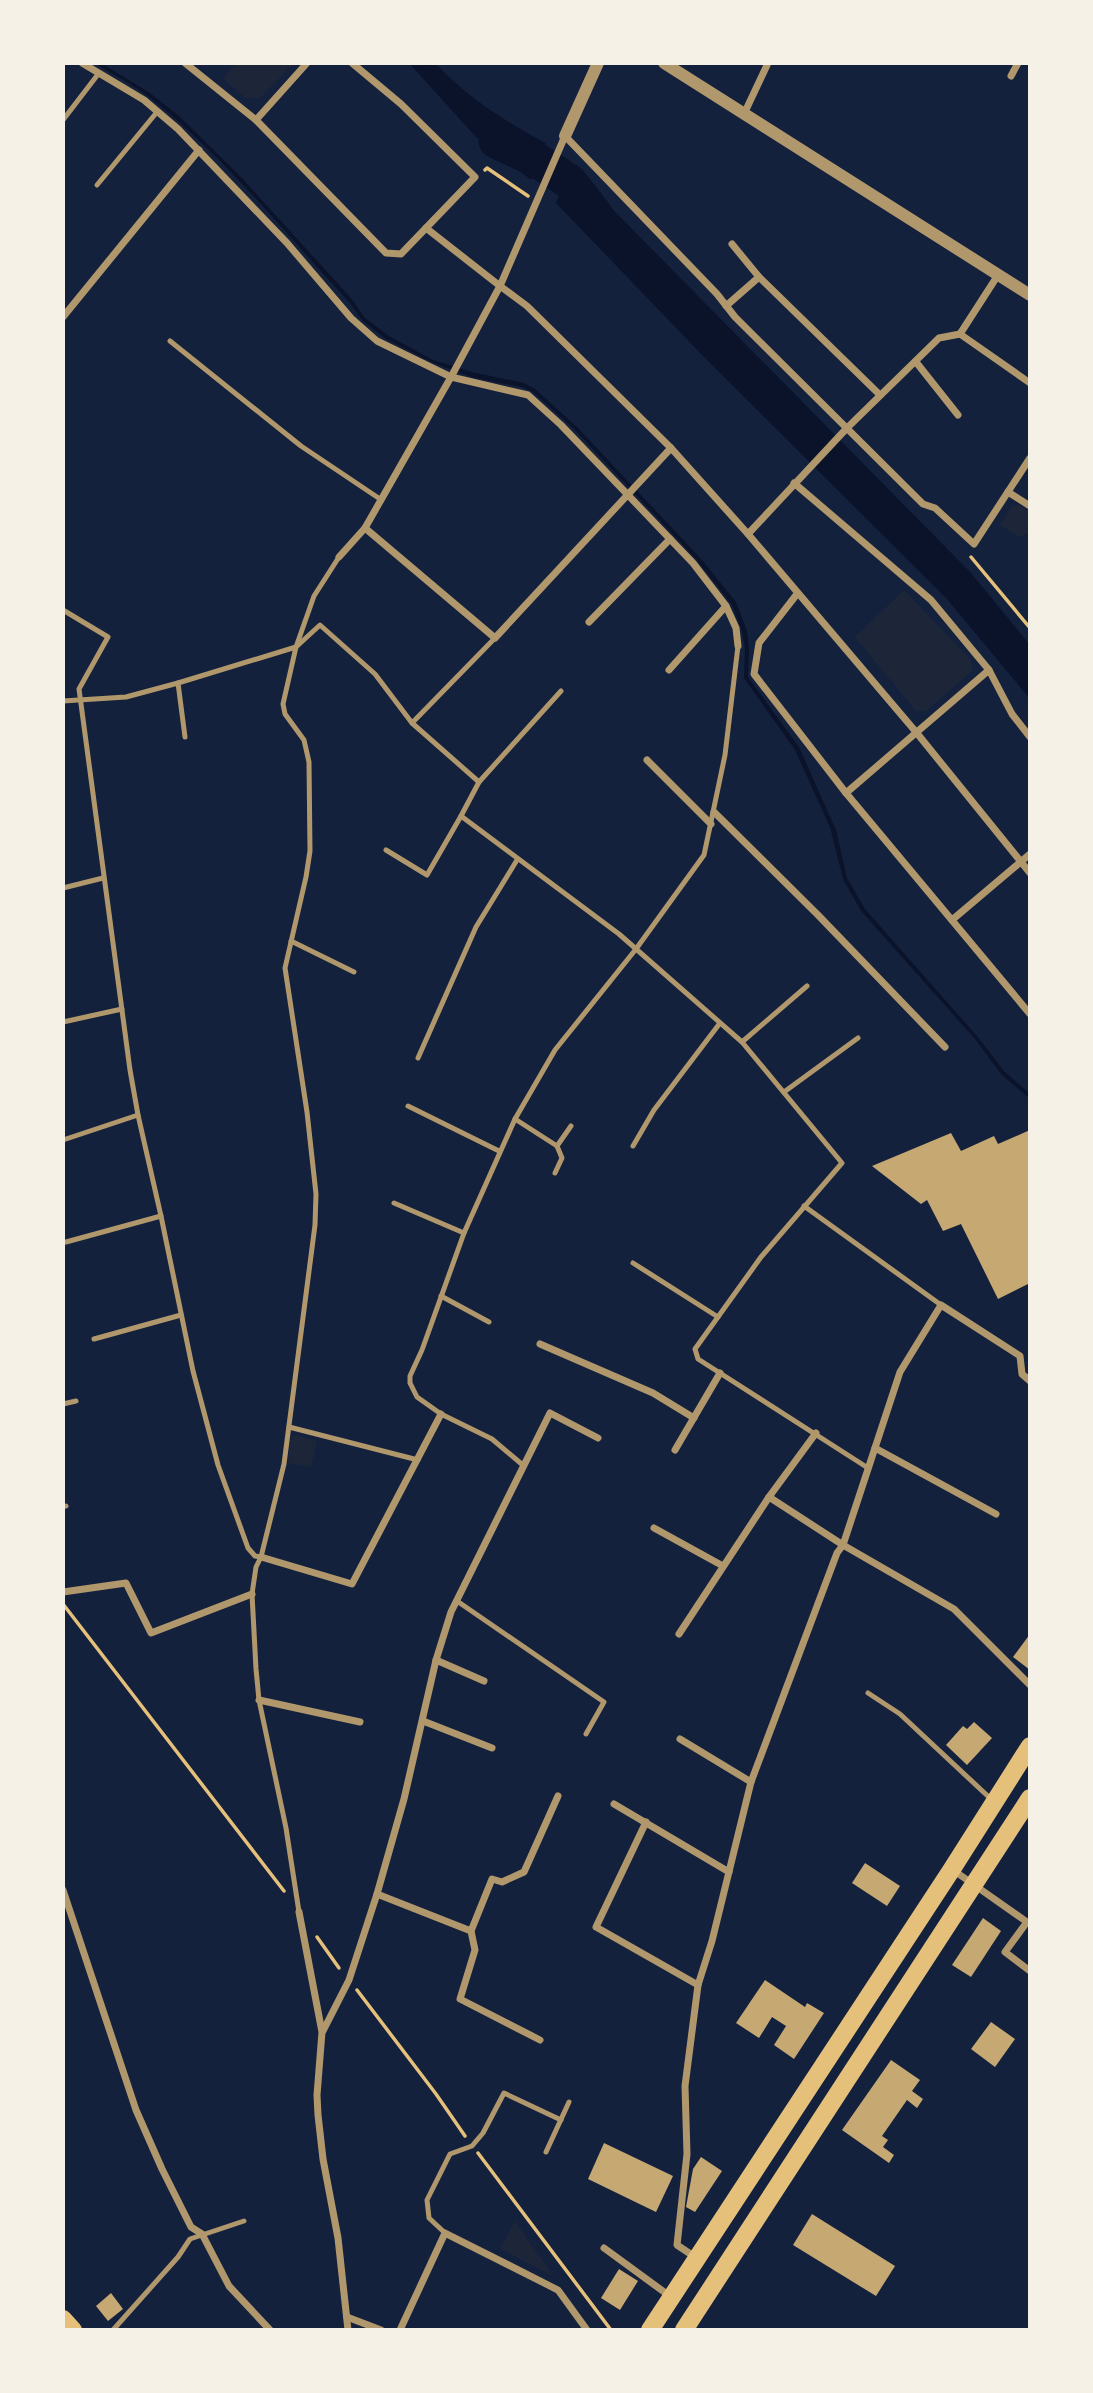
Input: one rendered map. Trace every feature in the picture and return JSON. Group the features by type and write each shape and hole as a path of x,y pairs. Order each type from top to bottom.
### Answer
{"main road":[{"path":"650,2330 1030,1746"},
{"path":"684,2330 1030,1798"},
{"path":"63,2319 73,2330"}],"street":[{"path":"82,63 144,100 178,129 288,243 351,318 377,341 452,377 528,395 561,425 693,563 726,606 736,628 738,646"},
{"path":"185,63 256,120 386,253 401,254 474,177 401,104 352,63"},
{"path":"256,120 307,63"},
{"path":"340,557 365,528 452,377 500,286 598,63"},
{"path":"664,63 1030,295"},
{"path":"744,114 768,63"},
{"path":"1011,76 1018,63"},
{"path":"565,136 846,429 923,504 935,508 974,544 1030,458"},
{"path":"63,317 198,150"},
{"path":"426,228 527,306 671,449 748,534 916,732 1030,873"},
{"path":"732,244 759,276 880,395"},
{"path":"960,334 998,275"},
{"path":"726,306 759,276"},
{"path":"748,534 846,429 939,338 960,334 1030,383"},
{"path":"916,362 958,415"},
{"path":"365,528 495,638 671,449"},
{"path":"794,483 931,600 989,670 1012,714 1030,737"},
{"path":"1008,492 1030,506"},
{"path":"589,622 670,539"},
{"path":"797,594 759,643 754,674 846,793 1030,1014"},
{"path":"669,670 726,606"},
{"path":"846,793 989,670"},
{"path":"647,760 711,824"},
{"path":"714,813 818,915 945,1047"},
{"path":"952,920 1030,854"},
{"path":"696,2257 677,2245 687,2154 685,2086 698,1984 712,1941 751,1782 837,1553 843,1545 900,1372 941,1305 1020,1356 1022,1374 1030,1381"},
{"path":"540,1344 653,1393 694,1418"},
{"path":"675,1450 720,1373"},
{"path":"322,2032 349,1980 377,1894 423,1721 436,1660 457,1601 550,1413 598,1438"},
{"path":"261,1557 352,1584 441,1414"},
{"path":"679,1634 769,1497 816,1433"},
{"path":"875,1448 996,1514"},
{"path":"769,1497 843,1545 954,1609 1030,1685"},
{"path":"654,1528 723,1566"},
{"path":"63,1592 126,1583 151,1633 252,1594"},
{"path":"436,1660 484,1681"},
{"path":"260,1700 360,1722"},
{"path":"423,1721 492,1748"},
{"path":"680,1739 751,1782"},
{"path":"540,2040 460,1999 475,1950 471,1931 492,1879 502,1882 524,1872 558,1796"},
{"path":"614,1804 729,1872"},
{"path":"646,1822 596,1927 698,1984"},
{"path":"952,1869 1027,1922 1004,1952 1030,1971"},
{"path":"63,1890 136,2110 191,2227 202,2234 229,2286 270,2330"},
{"path":"377,1894 471,1931"},
{"path":"299,1912 322,2032 318,2115 323,2159 338,2238 348,2330"},
{"path":"400,2330 445,2234 558,2290 587,2330"},
{"path":"604,2248 671,2297"},
{"path":"347,2317 381,2330"}],"lane":[{"path":"63,120 99,73"},
{"path":"97,185 157,112"},
{"path":"170,341 301,446 380,499"},
{"path":"299,1912 286,1828 260,1700 252,1594 256,1567 261,1557 284,1464 310,1272 316,1194 307,1112 285,968 310,851 309,762 304,740 285,714 284,704 296,647 314,596 340,557"},
{"path":"63,610 108,637 79,689 103,878 138,1115 162,1216 193,1371 218,1465 248,1548 255,1556 261,1557"},
{"path":"63,701 126,696 178,683 296,647 320,625 375,674 412,723 479,782"},
{"path":"412,723 495,638"},
{"path":"524,1466 492,1439 441,1414 417,1397 410,1383 410,1376 464,1233 515,1119 555,1050 636,949 704,855 725,755 738,646"},
{"path":"178,683 185,737"},
{"path":"386,850 426,876 479,782 561,691"},
{"path":"461,816 619,934 742,1042 842,1163 761,1257 695,1349 698,1359 868,1468"},
{"path":"418,1058 476,927 517,860"},
{"path":"63,888 103,878"},
{"path":"291,941 354,972"},
{"path":"742,1042 807,986"},
{"path":"63,1021 122,1009"},
{"path":"633,1146 654,1110 720,1023"},
{"path":"784,1093 858,1038"},
{"path":"408,1106 499,1151"},
{"path":"63,1140 138,1115"},
{"path":"515,1119 557,1146 562,1158 555,1173"},
{"path":"557,1146 571,1126"},
{"path":"394,1203 464,1233"},
{"path":"804,1206 941,1305"},
{"path":"66,1242 162,1216"},
{"path":"633,1263 718,1317"},
{"path":"440,1296 489,1322"},
{"path":"94,1339 181,1315"},
{"path":"63,1404 76,1401"},
{"path":"289,1427 418,1460"},
{"path":"457,1601 604,1702 586,1734"},
{"path":"868,1693 900,1714 994,1802"},
{"path":"445,2234 429,2218 427,2200 450,2154 472,2146 483,2133 504,2093 561,2120"},
{"path":"545,2152 569,2102"},
{"path":"113,2330 172,2264 190,2239 244,2221"}],"path":[{"path":"474,177 487,168 538,202"},
{"path":"965,552 1030,628"}],"shaded area":[{"path":"94,63 101,63 150,93 179,116 240,176 351,298 365,318 389,336 433,360 524,383 535,389 577,427 702,560 736,602 747,631 748,677 799,747 836,830 847,878 865,909 977,1036 1004,1071 1030,1094 1030,1099 1001,1074 975,1039 861,911 843,879 830,827 795,750 744,678 745,648 732,605 696,559 574,429 533,392 522,387 474,378 431,362 386,339 363,321 276,221 202,144 149,97"},
{"path":"236,63 294,63 260,98 246,98 223,79"},
{"path":"409,63 435,63 460,87 487,107 546,143 531,180 475,136"},
{"path":"571,167 971,573 1030,645 1030,699 947,599 704,357 556,203"},
{"path":"1019,505 1030,512 1030,533 1019,537 1000,525 1011,507"},
{"path":"904,590 971,660 973,670 926,711 916,711 855,637"},
{"path":"296,1435 317,1441 311,1467 288,1463 290,1440"},
{"path":"515,2221 553,2276 500,2249"}],"building":[{"path":"1030,1130 1030,1283 998,1299 961,1224 943,1231 927,1200 921,1204 872,1166 951,1133 961,1151 994,1136 998,1144"},
{"path":"1030,1634 1030,1670 1013,1657"},
{"path":"974,1722 992,1738 967,1765 946,1745 963,1726 967,1729"},
{"path":"865,1863 900,1886 887,1906 852,1883"},
{"path":"983,1918 1001,1931 971,1977 952,1965"},
{"path":"765,1980 805,2007 807,2003 824,2013 794,2059 774,2045 786,2026 772,2017 759,2038 736,2023"},
{"path":"991,2022 1015,2039 995,2067 971,2049"},
{"path":"891,2060 920,2080 912,2091 923,2099 917,2108 907,2100 882,2136 888,2140 883,2147 894,2155 889,2163 842,2130"},
{"path":"604,2143 673,2176 656,2212 588,2179"},
{"path":"701,2157 722,2171 695,2212 686,2207 693,2169"},
{"path":"812,2214 895,2266 876,2296 793,2245"},
{"path":"619,2269 638,2281 620,2310 601,2298"},
{"path":"111,2293 123,2309 108,2321 96,2306"}],"waterway":[{"path":"496,141 538,161 570,182 595,214"}]}
